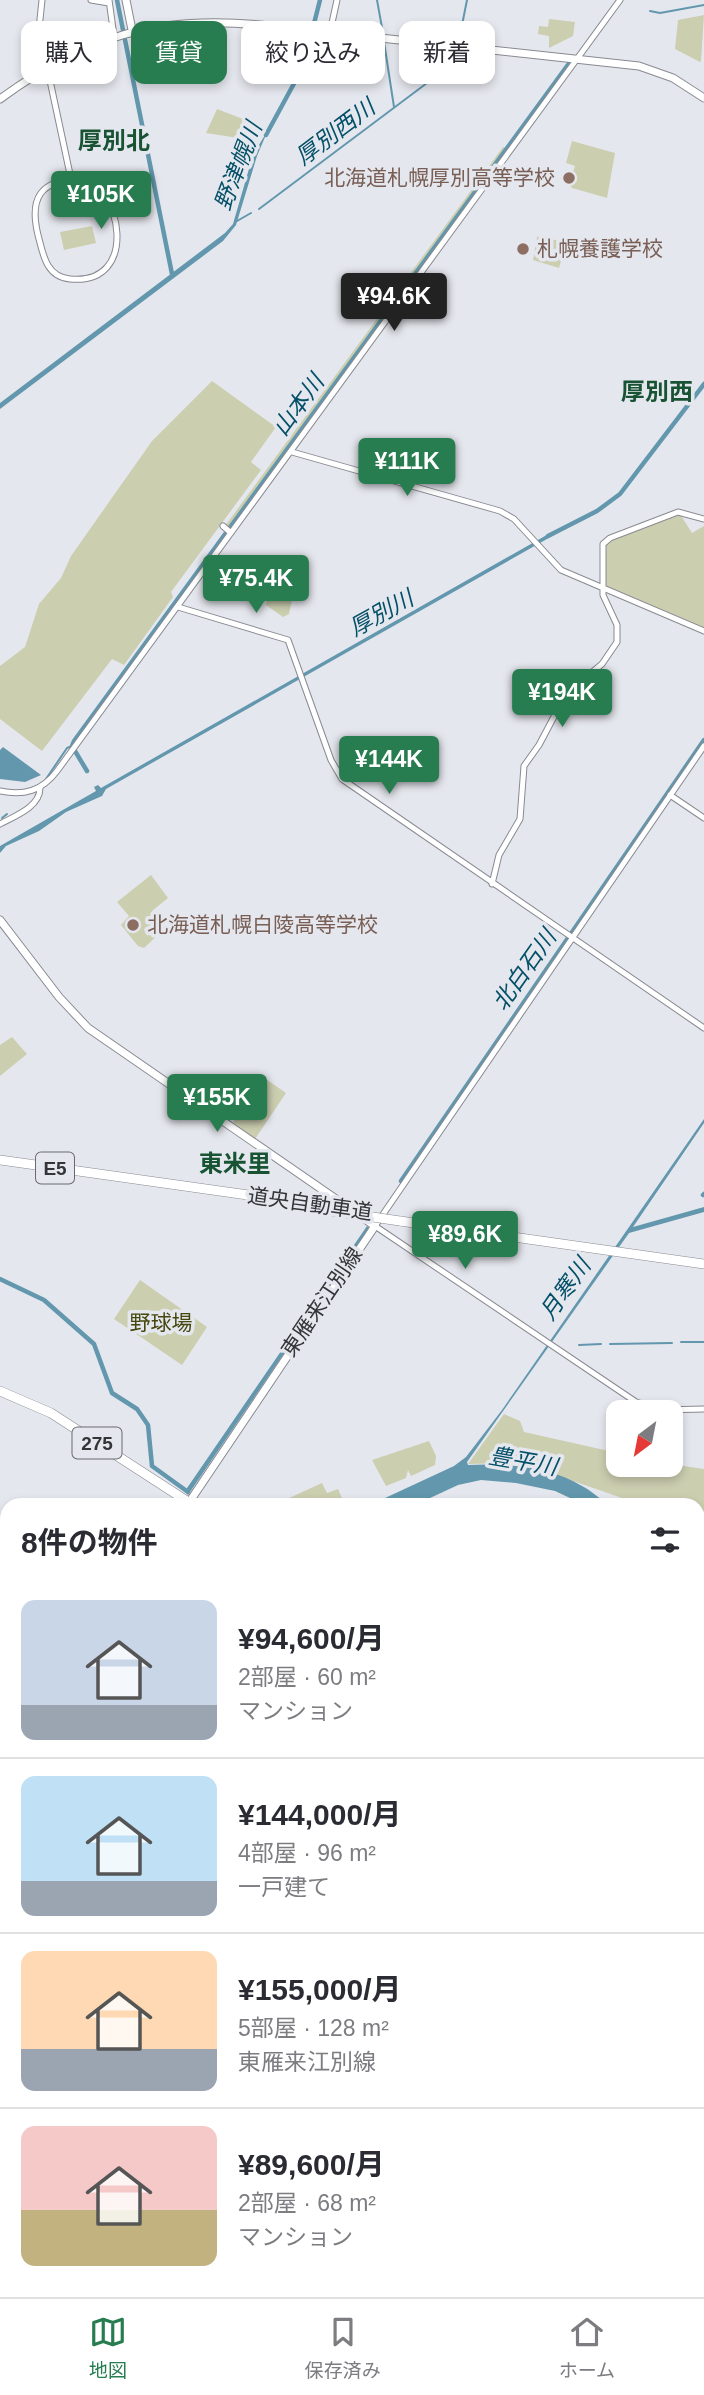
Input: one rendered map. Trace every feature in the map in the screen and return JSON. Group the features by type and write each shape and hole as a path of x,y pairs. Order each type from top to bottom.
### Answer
{"highway":[{"name":"道央自動車道","path":"0,1162 704,1262"},
{"name":"275","path":"0,1392 51,1413 180,1498"}],"main road":[{"path":"128,0 130,31"},
{"path":"117,35 199,21 241,24"},
{"path":"385,38 653,70 692,89 704,98"},
{"path":"0,99 21,84"},
{"name":"東雁来江別線","path":"0,920 59,997 88,1028 374,1226 193,1498"}],"street":[{"path":"38,21 42,0"},
{"path":"91,0 109,1 113,21"},
{"path":"330,21 335,0"},
{"path":"0,791 20,793 40,788 51,779 177,607 226,529 292,452 620,0"},
{"path":"51,84 71,179"},
{"path":"71,179 89,180 105,192 117,243 116,255 106,270 73,279 59,276 46,264 34,211 39,196 47,187 71,179"},
{"path":"292,452 508,514 561,570 704,631"},
{"path":"492,884 499,855 520,819 524,766 539,746 566,694 602,664 617,642 619,630 604,599 602,588 602,550 607,540 678,512 704,519"},
{"path":"177,607 284,637 293,647 331,760 342,779 704,1028"},
{"path":"704,746 569,937 374,1226 557,1351 645,1406 663,1410 704,1409"},
{"path":"0,824 29,807 40,794 40,788"},
{"path":"670,795 704,818"}],"green space":[{"path":"704,15 700,62 675,49 678,20"},
{"path":"549,19 575,22 573,36 549,48 549,36 538,34 539,26 548,27"},
{"path":"217,109 243,119 242,126 253,128 251,140 206,133"},
{"path":"572,141 615,153 607,198 572,188 569,184 575,166 566,163"},
{"path":"503,147 508,150 232,532 225,526"},
{"path":"92,226 96,243 64,250 60,232"},
{"path":"537,237 563,242 565,247 559,268 533,260"},
{"path":"212,381 276,427 251,462 261,470 171,592 173,597 124,665 112,659 42,751 0,719 0,666 25,647 39,604 61,578 71,556 152,441"},
{"path":"680,514 692,533 704,526 704,629 605,586 605,546 611,540"},
{"path":"279,588 293,595 289,614 283,617 266,605 269,594"},
{"path":"151,875 168,898 152,911 165,928 144,948 138,946 121,925 129,916 117,902"},
{"path":"12,1037 27,1054 0,1076 0,1045"},
{"path":"263,1077 286,1093 255,1139 233,1122"},
{"name":"野球場","path":"140,1280 207,1327 182,1365 114,1319"},
{"path":"504,1414 520,1421 524,1432 606,1450 606,1477 683,1477 683,1466 704,1469 704,1498 622,1498 536,1468 505,1463 468,1464"},
{"path":"429,1441 436,1456 435,1465 411,1476 408,1470 406,1478 386,1486 372,1460"},
{"path":"322,1483 327,1493 338,1489 342,1498 289,1498"}],"water":[{"path":"268,130 257,156 236,225 223,241 0,409 0,403 225,233 233,224 253,155"},
{"path":"552,532 554,535 106,789 102,796 66,812 39,831 6,846 0,853 0,846 96,791 94,787 98,785 101,788"},
{"path":"3,747 41,775 25,782 0,779 0,750"},
{"name":"豊平川","path":"704,1119 704,1123 633,1227 704,1207 704,1212 629,1233 467,1462 468,1465 512,1465 542,1470 569,1479 600,1498 570,1498 555,1491 516,1483 481,1480 458,1485 430,1498 385,1498 454,1466 466,1457 502,1410"},
{"path":"367,1226 369,1228 188,1495 185,1491"}],"waterway":[{"path":"117,0 172,274"},
{"name":"野津幌川","path":"266,135 303,67 320,0"},
{"path":"377,0 381,21"},
{"name":"厚別西川","path":"463,21 467,0"},
{"path":"650,11 660,13 704,5"},
{"path":"385,48 394,107"},
{"name":"山本川","path":"87,771 72,746 74,741 570,62"},
{"name":"厚別西川","path":"259,209 426,84"},
{"name":"厚別西川","path":"237,221 251,213"},
{"name":"厚別川","path":"548,536 597,511 620,494 704,384"},
{"name":"北白石川","path":"401,1181 704,740"},
{"path":"46,779 67,748 72,746"},
{"path":"2,818 7,814"},
{"path":"0,1279 44,1300 94,1344 112,1393 137,1409 148,1425 152,1466 188,1492"},
{"path":"681,1342 704,1342"},
{"path":"610,1344 672,1343"},
{"path":"579,1345 601,1344"}],"place":[{"name":"北海道札幌厚別高等学校","path":"569,178"},
{"name":"札幌養護学校","path":"523,249"},
{"name":"北海道札幌白陵高等学校","path":"133,925"}],"district":[{"name":"厚別北","path":"114,141"},
{"name":"厚別西","path":"657,392"},
{"name":"東米里","path":"235,1164"}],"water label":[{"name":"月寒川","path":"565,1289"}]}
